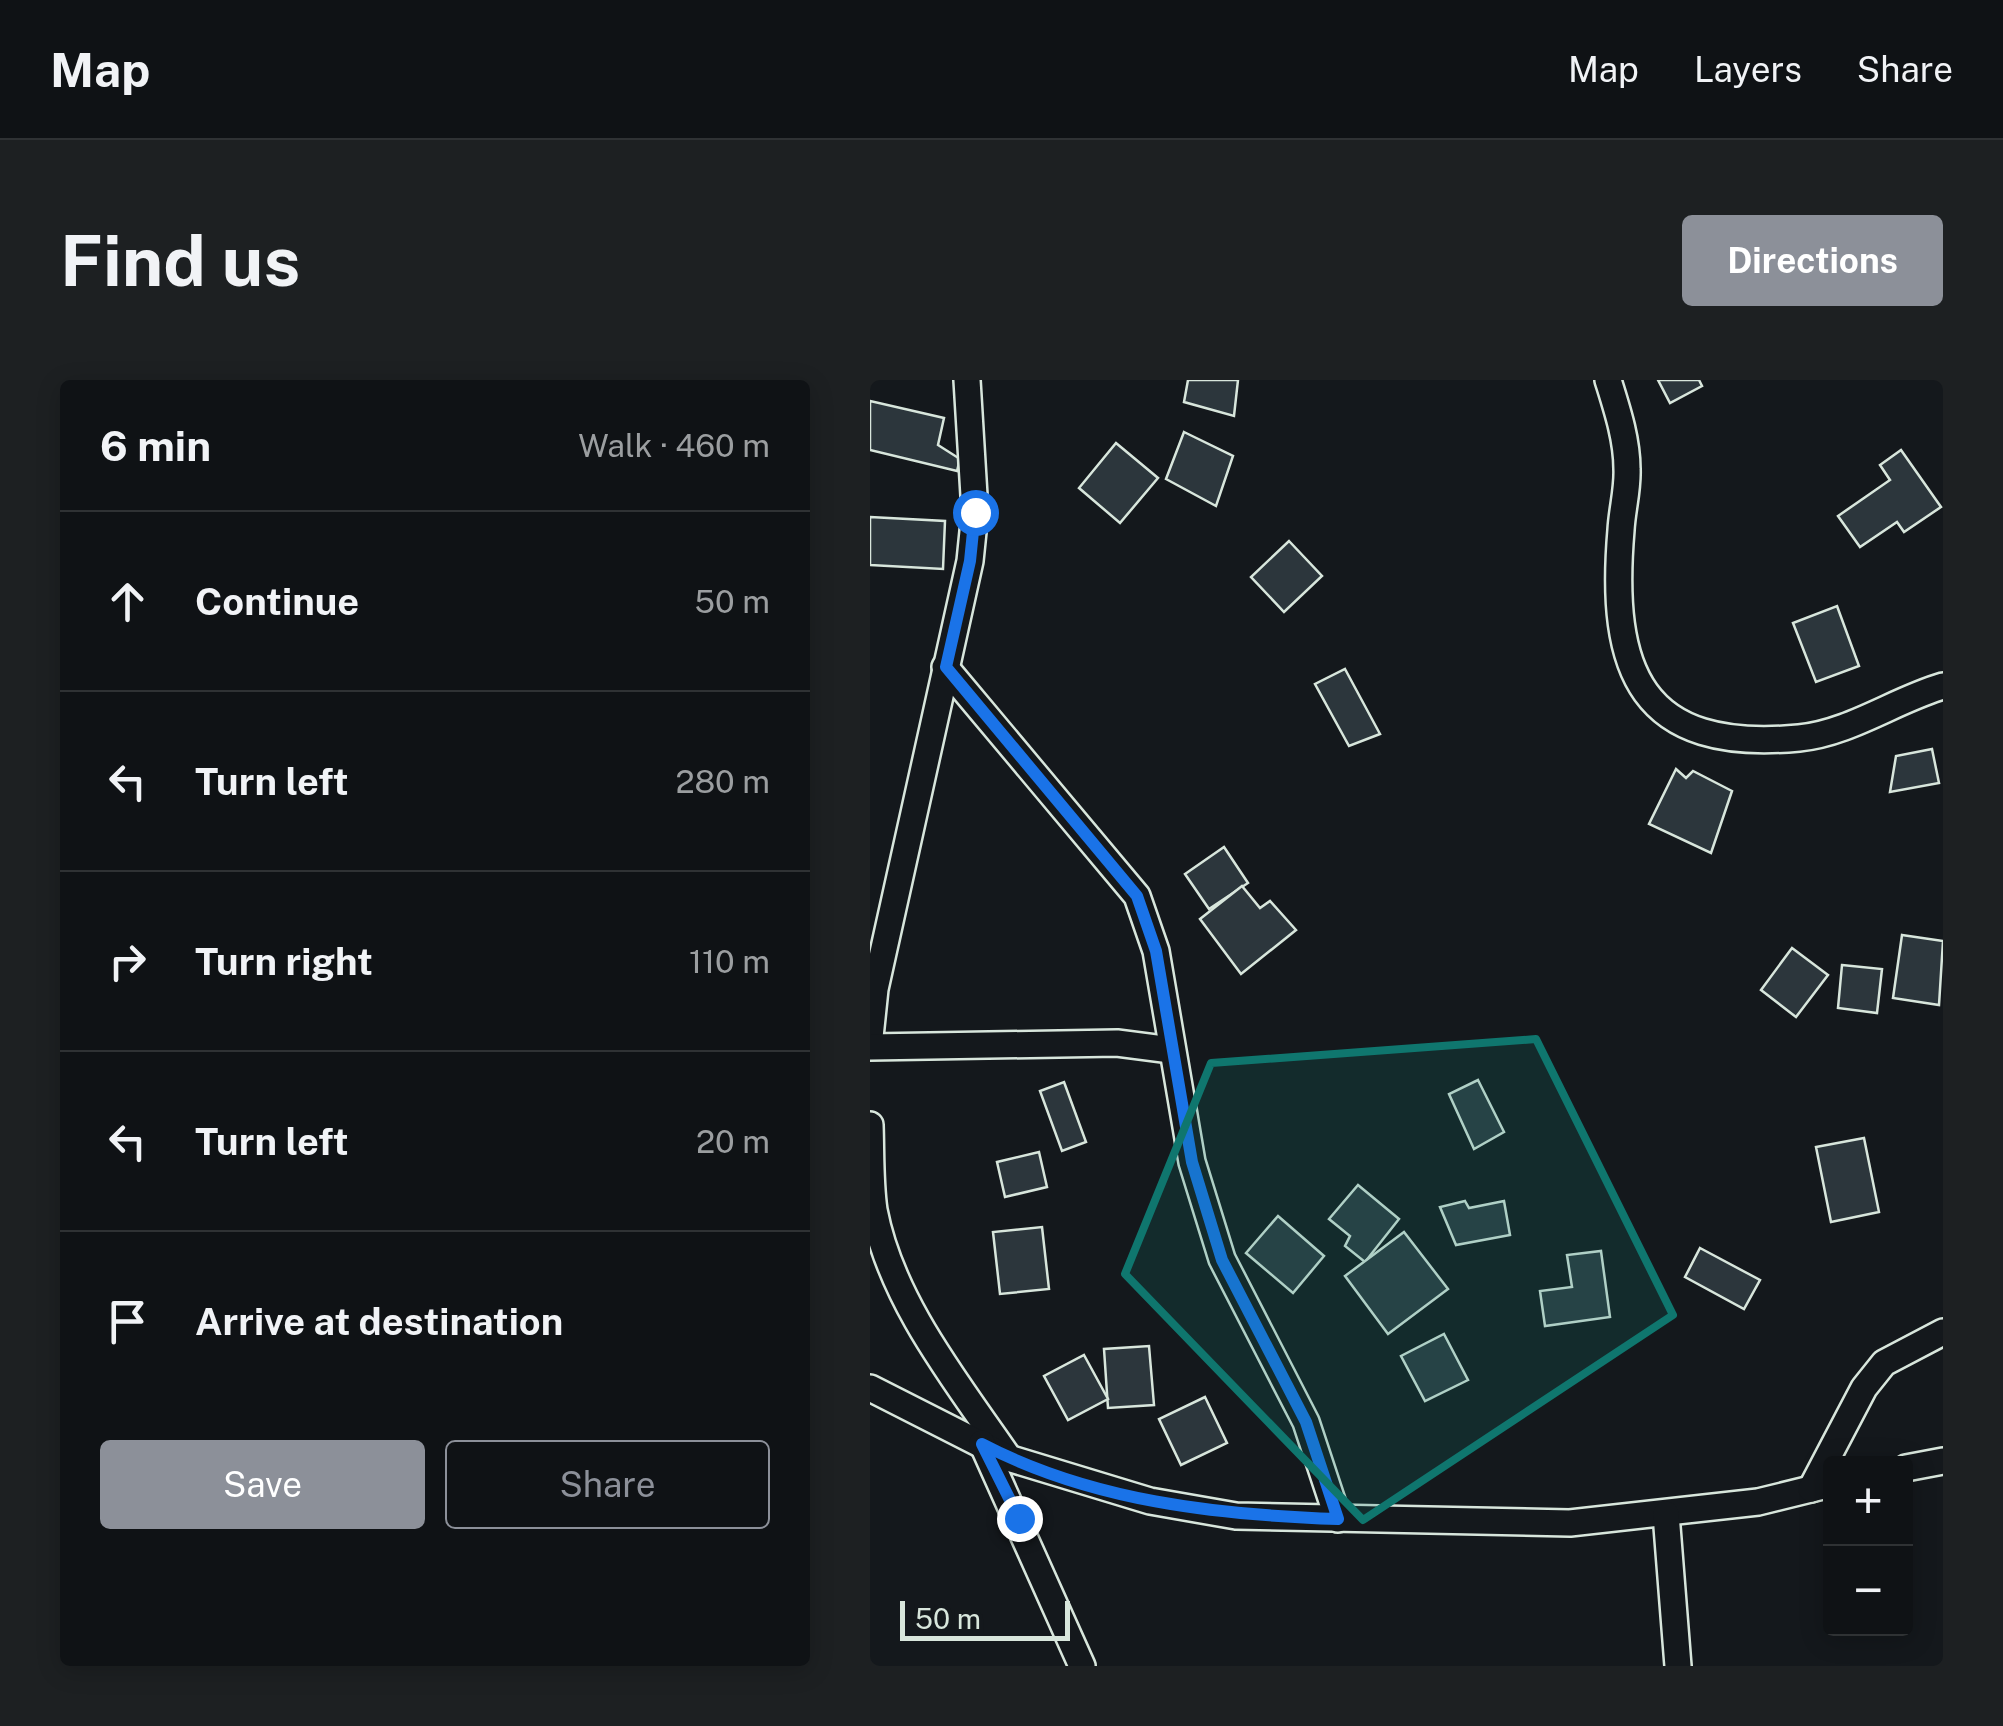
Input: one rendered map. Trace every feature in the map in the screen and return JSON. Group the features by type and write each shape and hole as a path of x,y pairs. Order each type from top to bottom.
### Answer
{"street":[{"path":"870,1037 874,988 970,561 975,512 967,380"},
{"path":"1608,380 1628,470 1620,531 1620,630 1629,668 1653,705 1691,726 1730,738 1802,738 1870,717 1943,686"},
{"path":"946,667 1137,896 1156,951 1192,1162 1222,1260 1306,1422 1338,1519"},
{"path":"870,1047 1116,1043 1171,1050"},
{"path":"870,1124 873,1206 884,1251 946,1366 1008,1458"},
{"path":"870,1388 1008,1458 1150,1501 1236,1516 1570,1523 1758,1502 1821,1486 1864,1388 1884,1364 1943,1332"},
{"path":"982,1444 1082,1666"},
{"path":"1913,1467 1943,1461"},
{"path":"1666,1514 1678,1666"}],"highlighted area":[{"path":"1536,1039 1673,1315 1363,1520 1125,1274 1211,1063"}],"building":[{"path":"1188,380 1238,380 1234,416 1184,402"},
{"path":"1658,380 1699,380 1702,386 1670,403"},
{"path":"870,401 944,418 938,445 960,459 957,471 870,450"},
{"path":"1184,432 1233,456 1216,506 1166,479"},
{"path":"1116,443 1158,478 1120,523 1079,488"},
{"path":"1901,450 1941,507 1904,532 1897,522 1860,547 1838,516 1890,480 1880,465"},
{"path":"870,517 945,521 943,569 870,565"},
{"path":"1289,541 1322,576 1284,612 1251,577"},
{"path":"1837,606 1859,666 1816,682 1793,623"},
{"path":"1345,669 1380,734 1349,746 1315,684"},
{"path":"1932,749 1939,783 1890,792 1896,756"},
{"path":"1676,769 1686,778 1693,771 1732,791 1711,853 1649,824"},
{"path":"1224,847 1248,883 1209,909 1185,874"},
{"path":"1242,886 1260,908 1270,901 1296,930 1241,974 1200,919"},
{"path":"1902,935 1943,941 1939,1005 1893,998"},
{"path":"1792,948 1828,975 1796,1017 1761,990"},
{"path":"1842,965 1882,969 1877,1013 1838,1008"},
{"path":"1478,1080 1504,1132 1474,1149 1449,1094"},
{"path":"1064,1082 1086,1142 1062,1151 1040,1091"},
{"path":"1864,1138 1879,1212 1831,1222 1816,1147"},
{"path":"1039,1152 1047,1187 1005,1197 997,1162"},
{"path":"1358,1185 1399,1219 1365,1262 1345,1246 1350,1236 1329,1219"},
{"path":"1465,1201 1469,1208 1504,1201 1510,1235 1456,1245 1440,1207"},
{"path":"1278,1216 1324,1256 1293,1293 1246,1253"},
{"path":"1042,1227 1049,1289 1000,1294 993,1232"},
{"path":"1404,1232 1448,1289 1388,1334 1345,1276"},
{"path":"1700,1248 1760,1280 1744,1309 1685,1277"},
{"path":"1601,1251 1610,1317 1545,1326 1540,1291 1572,1287 1567,1255"},
{"path":"1444,1334 1468,1380 1425,1401 1401,1356"},
{"path":"1149,1346 1154,1405 1108,1408 1104,1349"},
{"path":"1084,1355 1108,1399 1068,1420 1044,1376"},
{"path":"1205,1397 1227,1443 1181,1465 1159,1419"}],"route":[{"path":"975,512 970,561 946,667 1137,896 1156,951 1192,1162 1222,1260 1306,1422 1338,1519 1236,1516 1150,1501 1008,1458 982,1444 1019,1518"}]}
